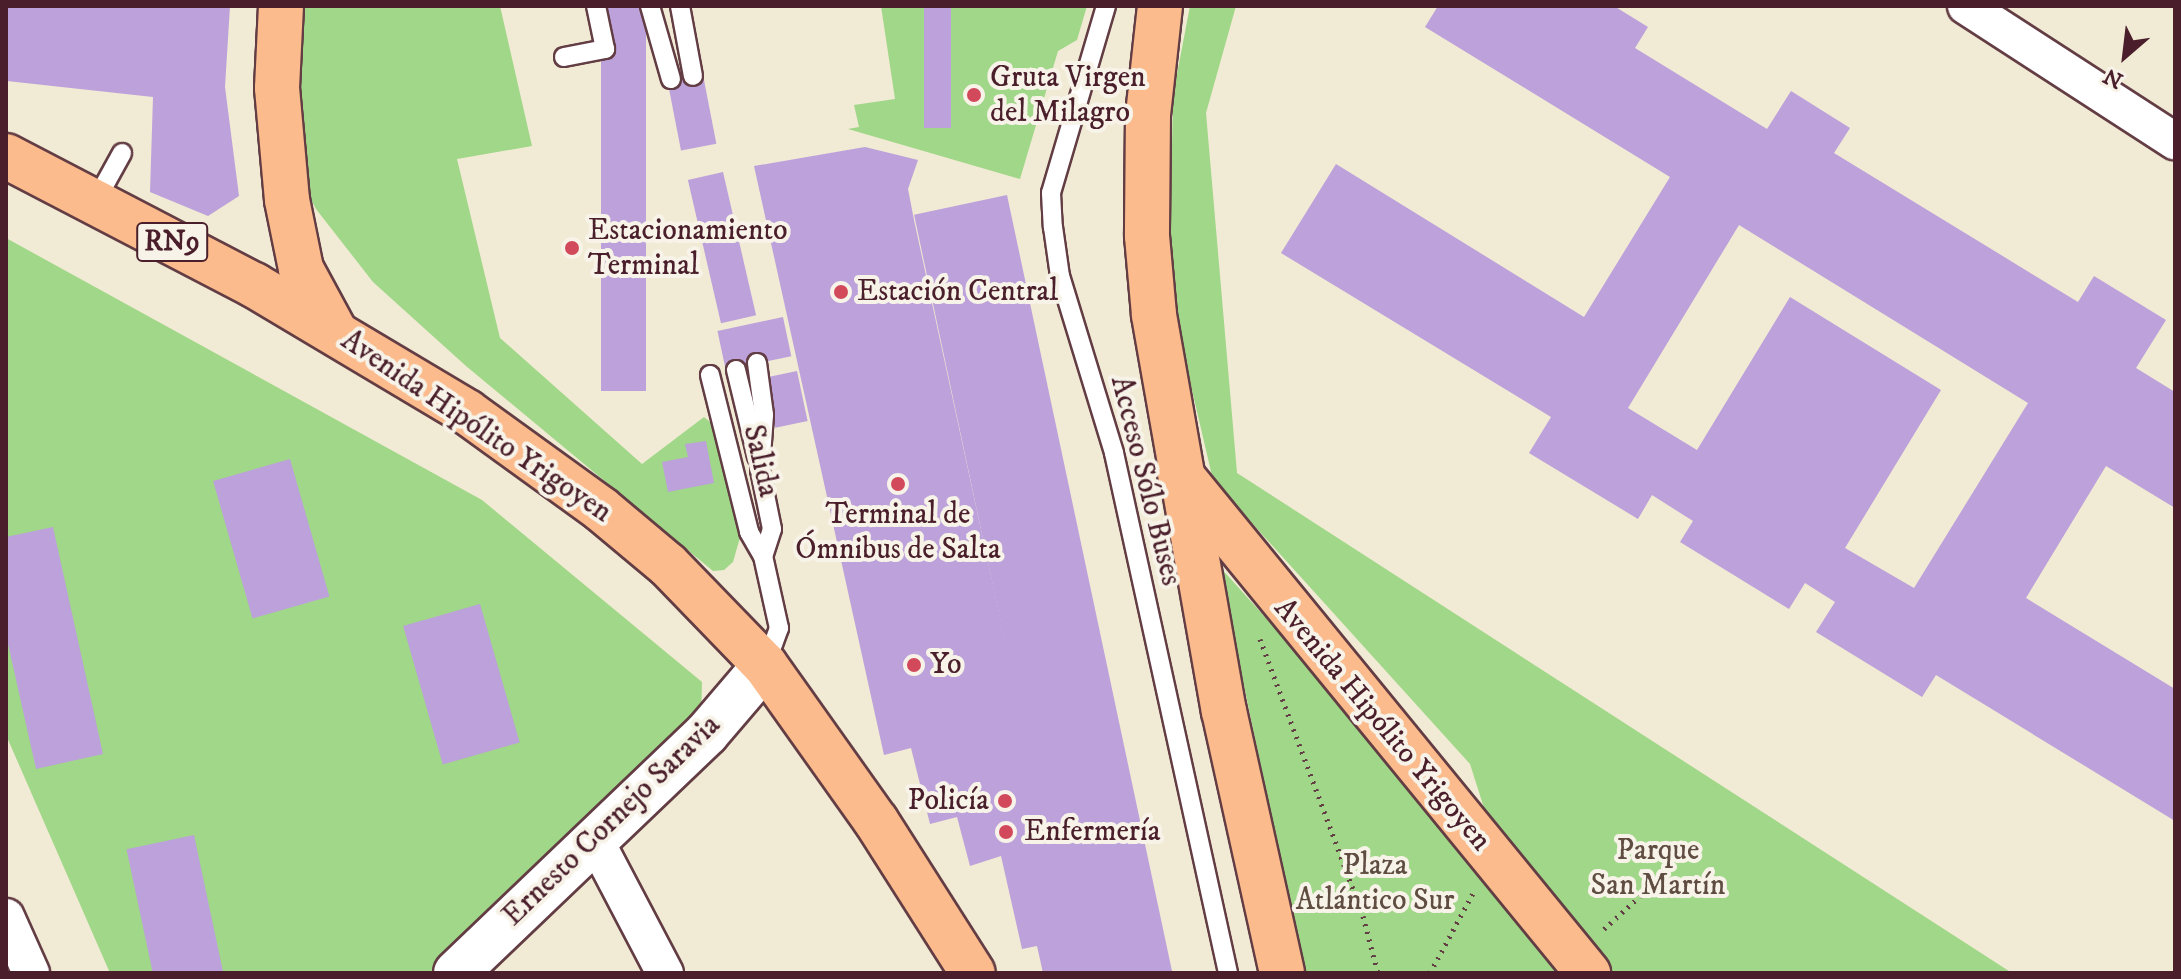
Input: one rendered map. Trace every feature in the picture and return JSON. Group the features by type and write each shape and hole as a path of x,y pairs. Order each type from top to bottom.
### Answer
{"main road":[{"name":"Avenida Hipólito Yrigoyen","path":"281,6 277,76 287,200 301,269 335,333 467,412 601,509 668,565 765,665 876,821 973,973"},
{"path":"1160,6 1148,114 1147,236 1180,474 1282,973"},
{"name":"RN9","path":"6,156 335,333"},
{"name":"Avenida Hipólito Yrigoyen","path":"1180,474 1269,588 1581,965"}],"street":[{"path":"1966,6 2175,141"},
{"name":"Ernesto Cornejo Saravia","path":"456,973 707,733 765,665"},
{"path":"594,838 665,973"},
{"path":"6,917 31,973"}],"lane":[{"path":"564,57 605,49 596,6"},
{"path":"650,6 671,79"},
{"path":"680,6 693,76"},
{"name":"Acceso Sólo Buses","path":"1106,6 1051,193 1053,227 1060,276 1114,453 1228,973"},
{"path":"95,202 122,153"},
{"name":"Salida","path":"757,363 764,415 760,470"},
{"name":"Salida","path":"736,370 772,529 763,556"},
{"name":"Salida","path":"710,375 749,532 763,556 779,628 765,665"}],"path":[{"path":"1269,588 1258,633 1363,916 1378,973"},
{"path":"1430,973 1493,858"},
{"path":"1581,965 1664,874"}],"green space":[{"path":"294,6 500,6 532,146 457,159 500,338 642,464 704,417 715,426 741,534 733,562 724,570 713,571 466,366 373,282 316,209 305,188"},
{"path":"881,6 1087,6 1077,40 1058,51 1020,179 848,129 859,127 854,105 895,99"},
{"name":"Parque San Martín","path":"1190,6 1236,6 1206,113 1237,473 2012,973 1609,973 1492,833 1470,764 1213,480 1181,343 1170,245 1173,95"},
{"path":"6,238 482,500 702,682 701,714 436,973 110,973 6,735"},
{"name":"Parque San Martín","path":"1219,566 1313,670 1565,973 1304,973"}],"building":[{"path":"8,6 230,6 225,87 239,196 208,216 150,192 153,97 7,81"},
{"path":"601,6 646,6 646,391 601,391"},
{"path":"924,6 951,6 951,128 924,128"},
{"path":"1438,6 1614,6 1648,27 1635,48 1767,129 1791,91 1850,128 1834,153 2078,302 2094,276 2166,320 2136,368 2175,392 2175,508 2106,466 2026,598 2175,689 2175,821 1936,675 1922,697 1816,632 1835,602 1805,583 1789,609 1680,542 1693,521 1652,495 1638,519 1529,453 1551,417 1281,253 1336,164 1584,317 1670,177 1425,27","holes":["1739,225 2028,403 1914,588 1845,548 1941,390 1790,297 1697,450 1628,408"]},
{"path":"703,75 716,144 681,151 668,82"},
{"name":"Terminal de Ómnibus de Salta","path":"865,147 918,160 908,189 914,220 1077,973 1043,973 1037,946 1022,949 1001,856 970,866 957,817 930,824 911,748 884,755 754,166"},
{"path":"723,172 756,315 721,323 688,180"},
{"path":"1007,195 1172,973 1075,973 914,215"},
{"path":"783,317 791,356 726,370 717,331"},
{"path":"797,371 808,421 775,428 765,378"},
{"path":"706,441 714,483 668,492 662,462 688,457 685,444"},
{"path":"290,459 329,596 253,619 213,481"},
{"path":"53,527 103,754 36,769 6,635 6,537"},
{"path":"480,604 520,742 443,764 403,626"},
{"path":"194,835 223,973 153,973 127,849"}],"place":[{"name":"Gruta Virgen del Milagro","path":"974,95"},
{"name":"Estacionamiento Terminal","path":"572,248"},
{"name":"Estación Central","path":"841,292"},
{"name":"Terminal de Ómnibus de Salta","path":"898,484"},
{"name":"Yo","path":"914,665"},
{"name":"Policía","path":"1005,801"},
{"name":"Enfermería","path":"1006,832"}],"park label":[{"name":"Plaza Atlántico Sur","path":"1375,883"}]}
